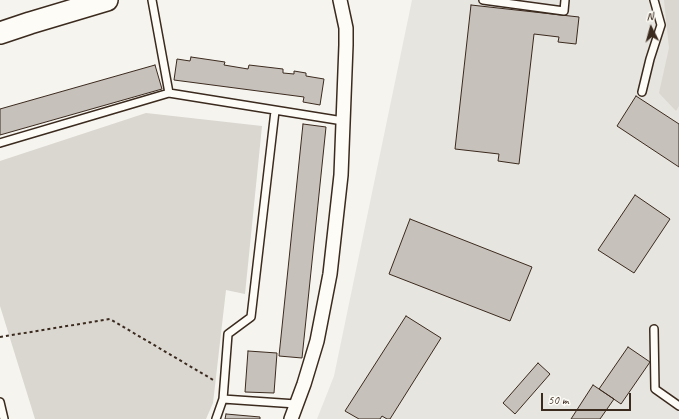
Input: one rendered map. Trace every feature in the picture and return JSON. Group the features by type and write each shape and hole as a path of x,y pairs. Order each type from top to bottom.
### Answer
{"main road":[{"path":"0,33 107,0"}],"street":[{"path":"291,419 304,384 317,341 330,274 341,175 343,121 346,34 343,10 340,0"}],"lane":[{"path":"152,0 169,93"},
{"path":"483,0 564,11 565,0"},
{"path":"642,92 650,59 661,25 654,0"},
{"path":"0,143 169,93 343,121"},
{"path":"216,419 223,399 228,334 251,317 275,111"},
{"path":"654,329 655,389 679,406"},
{"path":"223,399 296,404"},
{"path":"0,402 4,419"}],"path":[{"path":"0,337 110,319 224,387"}],"shaded area":[{"path":"412,0 679,0 679,419 317,419 334,376"},
{"path":"664,0 679,0 679,106 676,111 659,93 669,48"},
{"path":"146,113 262,126 245,294 226,290 213,403 206,419 35,419 0,306 0,161"}],"building":[{"path":"471,5 579,17 576,44 558,42 559,37 534,34 519,164 498,161 499,154 455,149"},
{"path":"191,57 225,62 224,65 248,69 249,65 283,69 283,73 294,74 294,71 306,73 306,76 324,79 320,105 303,102 304,97 174,80 177,59 190,61"},
{"path":"155,65 162,89 0,135 0,109"},
{"path":"636,96 679,124 679,167 617,126"},
{"path":"303,124 326,127 302,358 279,356"},
{"path":"635,195 670,219 634,273 598,250"},
{"path":"410,219 532,267 510,321 389,274"},
{"path":"406,316 441,338 390,419 382,416 380,419 359,419 345,411"},
{"path":"628,347 650,362 621,404 599,389"},
{"path":"248,351 277,353 274,393 245,392"},
{"path":"538,363 550,374 515,414 503,403"},
{"path":"593,385 614,399 600,419 571,419"},
{"path":"226,414 260,417 260,419 225,419"}]}
